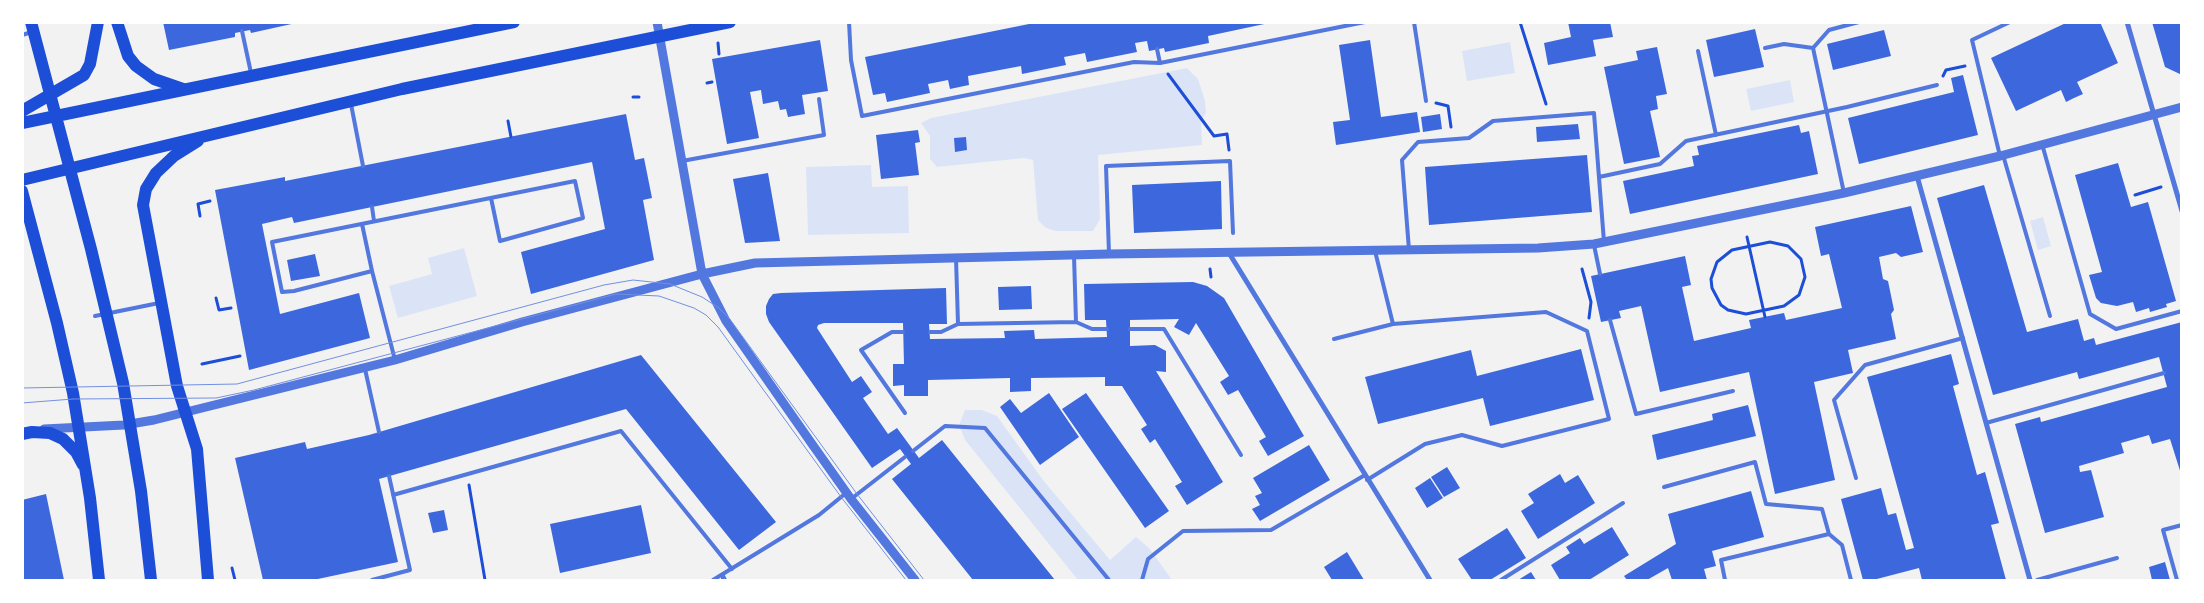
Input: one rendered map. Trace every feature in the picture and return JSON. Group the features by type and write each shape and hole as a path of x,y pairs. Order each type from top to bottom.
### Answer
{"main road":[{"path":"31,22 100,284 123,383 142,491 151,580"},
{"path":"22,110 84,75 90,64 98,22"},
{"path":"117,22 128,56 136,66 154,79 185,89"},
{"path":"22,123 514,22"},
{"path":"22,180 350,100 730,22"},
{"path":"208,580 199,462 194,438 177,386 143,205 150,180 165,164 209,134"},
{"path":"22,191 57,322 73,393 90,498 100,580"},
{"path":"27,433 50,433 63,439 76,452 84,466 94,503 100,580"}],"street":[{"path":"657,22 702,274 726,321 849,496 915,580"},
{"path":"2127,22 2182,211"},
{"path":"27,433 68,427 124,424 154,420 395,360 522,322 702,274 755,263 1109,254 1229,254 1538,248 1594,244 1844,193 1917,176 2182,107"},
{"path":"1917,176 2030,580"},
{"path":"1229,254 1430,580"}],"lane":[{"path":"22,35 39,30 37,22"},
{"path":"849,22 851,60 862,116 1134,62 1160,63 1365,22"},
{"path":"1414,22 1426,100"},
{"path":"1813,48 1829,30 1859,22"},
{"path":"2010,22 1972,40 2002,155 2050,316"},
{"path":"242,31 251,75"},
{"path":"1765,48 1784,44 1813,48"},
{"path":"1813,48 1844,193"},
{"path":"1157,49 1160,63"},
{"path":"1698,51 1716,135"},
{"path":"1599,177 1660,164 1686,141 1827,111 1936,85"},
{"path":"682,161 824,135 819,99"},
{"path":"350,100 363,166"},
{"path":"1409,250 1402,160 1418,142 1468,138 1493,121 1594,113 1604,242"},
{"path":"2042,144 2090,314 2116,329 2182,311"},
{"path":"1109,254 1106,166 1230,161 1233,233"},
{"path":"372,271 294,291 282,292 272,242 575,181 583,218 500,241 491,198"},
{"path":"372,207 374,221"},
{"path":"362,224 395,360"},
{"path":"1594,244 1600,274"},
{"path":"1375,251 1393,324"},
{"path":"1074,255 1076,322"},
{"path":"956,258 958,324"},
{"path":"95,316 161,303"},
{"path":"1142,580 1148,559 1183,531 1271,530 1425,444 1462,435 1502,446 1609,419 1587,331 1546,312 1393,324 1334,339"},
{"path":"1610,320 1636,414 1733,391"},
{"path":"930,332 941,332 958,324 1076,322 1092,329 1106,329"},
{"path":"1130,329 1164,328 1241,455"},
{"path":"903,332 892,332 861,350 905,413"},
{"path":"1856,478 1834,400 1865,365 1962,338"},
{"path":"365,367 379,432"},
{"path":"1986,423 2164,373"},
{"path":"913,451 944,426 985,428 1109,580"},
{"path":"394,495 621,431 732,569"},
{"path":"714,580 724,579 732,569 849,496 905,457"},
{"path":"1664,487 1755,462 1766,504 1822,509 1829,534 1842,545 1851,580"},
{"path":"372,580 410,570 389,476"},
{"path":"1501,580 1623,503"},
{"path":"2177,580 2163,530 2182,525"},
{"path":"1725,580 1721,560 1829,534"},
{"path":"2038,580 2117,558"}],"path":[{"path":"1520,22 1550,117"},
{"path":"718,43 719,54"},
{"path":"1160,63 1214,136 1227,134 1230,161"},
{"path":"1936,85 1946,70 1978,63"},
{"path":"634,98 639,97"},
{"path":"1426,100 1448,106 1453,139"},
{"path":"508,121 511,137"},
{"path":"2135,195 2161,186"},
{"path":"200,216 198,204 210,201"},
{"path":"1747,237 1765,317"},
{"path":"1770,242 1788,246 1796,252 1804,268 1805,277 1799,295 1784,306 1746,314 1728,310 1721,305 1712,288 1711,279 1718,262 1732,250 1749,246 1770,242"},
{"path":"1210,269 1211,276"},
{"path":"1582,269 1591,302 1587,331"},
{"path":"216,298 218,310 231,308"},
{"path":"202,364 240,356"},
{"path":"467,474 484,580"},
{"path":"232,568 235,580"}],"shaded area":[{"path":"1510,42 1515,73 1467,81 1462,51"},
{"path":"1187,68 1198,79 1205,101 1206,112 1201,122 1202,145 1098,155 1100,219 1093,231 1056,231 1046,228 1038,220 1033,160 1024,158 937,167 930,159 930,136 921,123 931,118"},
{"path":"1790,80 1794,102 1751,111 1746,89"},
{"path":"871,165 872,187 908,186 909,233 808,235 806,167"},
{"path":"2043,217 2051,246 2038,250 2030,221"},
{"path":"464,248 477,296 398,318 389,286 432,274 428,258"},
{"path":"965,410 982,410 997,416 1043,480 1110,560 1136,537 1149,548 1172,580 1078,580 965,440 959,425"}],"building":[{"path":"163,22 296,23 251,33 250,30 235,33 235,37 169,50"},
{"path":"1039,22 1269,23 1208,36 1209,43 1165,52 1164,48 1149,51 1147,41 1135,43 1137,52 1087,62 1085,53 1064,57 1066,65 1022,74 1021,66 968,76 969,85 950,89 948,80 928,84 930,93 887,102 885,93 873,95 865,57"},
{"path":"1568,22 1610,22 1613,37 1593,40 1596,56 1548,65 1544,43 1571,37"},
{"path":"2068,22 2100,22 2118,63 2077,82 2083,94 2066,102 2061,90 2016,111 1991,58"},
{"path":"2152,22 2182,22 2182,75 2165,67"},
{"path":"1755,29 1764,67 1714,77 1706,40"},
{"path":"1884,30 1891,56 1833,70 1827,44"},
{"path":"820,40 828,91 802,95 805,114 788,117 786,109 780,110 778,101 763,104 761,90 750,92 759,138 727,144 712,59"},
{"path":"1370,40 1381,117 1417,112 1420,132 1336,145 1333,122 1350,120 1339,45"},
{"path":"1657,47 1667,94 1656,96 1658,109 1650,111 1660,157 1624,164 1604,67 1638,60 1636,51"},
{"path":"1963,75 1978,135 1859,164 1848,118 1954,92 1951,78"},
{"path":"626,114 635,160 644,158 652,198 643,200 654,260 531,294 521,252 605,229 592,162 294,223 292,217 262,224 280,314 359,293 370,338 249,370 215,190 285,177 285,181"},
{"path":"1440,114 1442,129 1423,132 1421,117"},
{"path":"1578,124 1580,139 1537,142 1536,127"},
{"path":"1799,125 1801,133 1809,131 1818,174 1630,214 1623,181 1694,166 1692,156 1699,155 1697,146"},
{"path":"918,130 920,142 915,143 919,175 881,179 876,135"},
{"path":"966,137 967,150 955,152 954,138"},
{"path":"1587,155 1592,212 1429,225 1425,167"},
{"path":"2118,163 2131,207 2148,202 2176,301 2166,304 2167,307 2150,312 2149,308 2136,312 2133,302 2117,306 2101,303 2096,298 2089,275 2102,272 2075,175"},
{"path":"768,173 780,241 745,243 733,179"},
{"path":"1221,181 1222,229 1134,233 1132,185"},
{"path":"1984,185 2027,332 2078,319 2084,341 2094,338 2096,345 2182,322 2182,477 2170,439 2152,444 2149,435 2121,443 2124,453 2079,466 2080,472 2091,470 2104,517 2045,533 2015,424 2040,417 2041,422 2167,387 2159,357 2079,379 2077,372 1993,395 1937,198"},
{"path":"1911,206 1923,252 1901,257 1896,253 1879,257 1883,279 1888,281 1894,310 1891,314 1896,339 1848,350 1853,373 1814,382 1835,480 1775,494 1749,372 1660,392 1641,306 1619,311 1621,318 1601,322 1591,276 1685,256 1691,285 1682,287 1694,341 1751,328 1749,320 1784,313 1786,320 1842,308 1829,254 1821,256 1815,227"},
{"path":"315,254 320,276 291,281 287,260"},
{"path":"1193,282 1207,286 1224,298 1304,436 1268,456 1259,441 1266,437 1238,390 1228,395 1220,382 1229,376 1196,323 1189,335 1174,327 1179,319 1130,320 1130,346 1155,345 1166,351 1166,372 1156,371 1223,482 1187,505 1175,486 1182,482 1155,439 1150,443 1141,429 1147,425 1122,386 1105,386 1105,377 1031,378 1031,391 1010,392 1010,378 928,380 928,396 904,396 904,385 893,386 893,364 904,364 903,323 824,323 818,325 817,328 852,382 861,376 872,392 863,398 888,434 897,428 919,458 942,440 1055,580 973,580 892,479 911,464 900,449 872,468 769,322 766,314 766,306 773,294 946,288 947,324 929,324 930,339 1005,338 1004,331 1034,330 1035,339 1107,337 1106,320 1085,320 1084,284"},
{"path":"1031,286 1032,309 999,310 998,287"},
{"path":"1581,349 1594,400 1490,426 1483,398 1378,424 1365,377 1471,350 1477,376"},
{"path":"1951,354 1959,384 1953,386 1977,475 1985,472 1999,523 1991,525 2006,580 1922,580 1919,568 1873,580 1863,580 1841,499 1881,488 1888,515 1896,513 1906,550 1914,548 1867,377"},
{"path":"641,355 776,522 739,550 626,409 379,479 398,562 313,580 263,580 235,458 305,442 307,449 369,435"},
{"path":"1049,393 1079,437 1040,465 1000,407 1010,399 1021,413"},
{"path":"1086,393 1169,511 1145,528 1062,409"},
{"path":"1748,405 1756,436 1657,460 1652,435 1713,420 1712,414"},
{"path":"1309,445 1330,480 1260,521 1252,509 1260,505 1255,496 1262,493 1253,478"},
{"path":"1447,467 1460,488 1444,497 1431,477"},
{"path":"1560,474 1565,483 1578,475 1595,503 1538,539 1521,511 1534,503 1528,494"},
{"path":"1430,478 1443,498 1427,508 1415,488"},
{"path":"1751,491 1764,537 1712,551 1716,566 1704,569 1707,580 1672,580 1668,568 1647,580 1627,580 1624,576 1676,544 1668,514"},
{"path":"46,494 64,580 22,580 22,500"},
{"path":"641,505 651,553 560,573 550,524"},
{"path":"444,510 448,530 433,533 428,513"},
{"path":"1612,527 1629,555 1589,580 1560,580 1551,565 1570,553 1566,547 1580,538 1584,544"},
{"path":"1507,528 1526,558 1490,580 1472,580 1458,559"},
{"path":"1347,552 1364,580 1332,580 1324,567"},
{"path":"2165,562 2170,580 2152,580 2149,567"},
{"path":"1531,572 1536,580 1518,580"}],"tram line":[{"path":"22,388 237,384 604,285 633,280 670,284 702,297 719,308 729,318 857,494 924,580"},
{"path":"22,403 73,399 216,398 254,390 616,294 659,296 694,308 706,315 718,327 841,497 906,580"}]}
